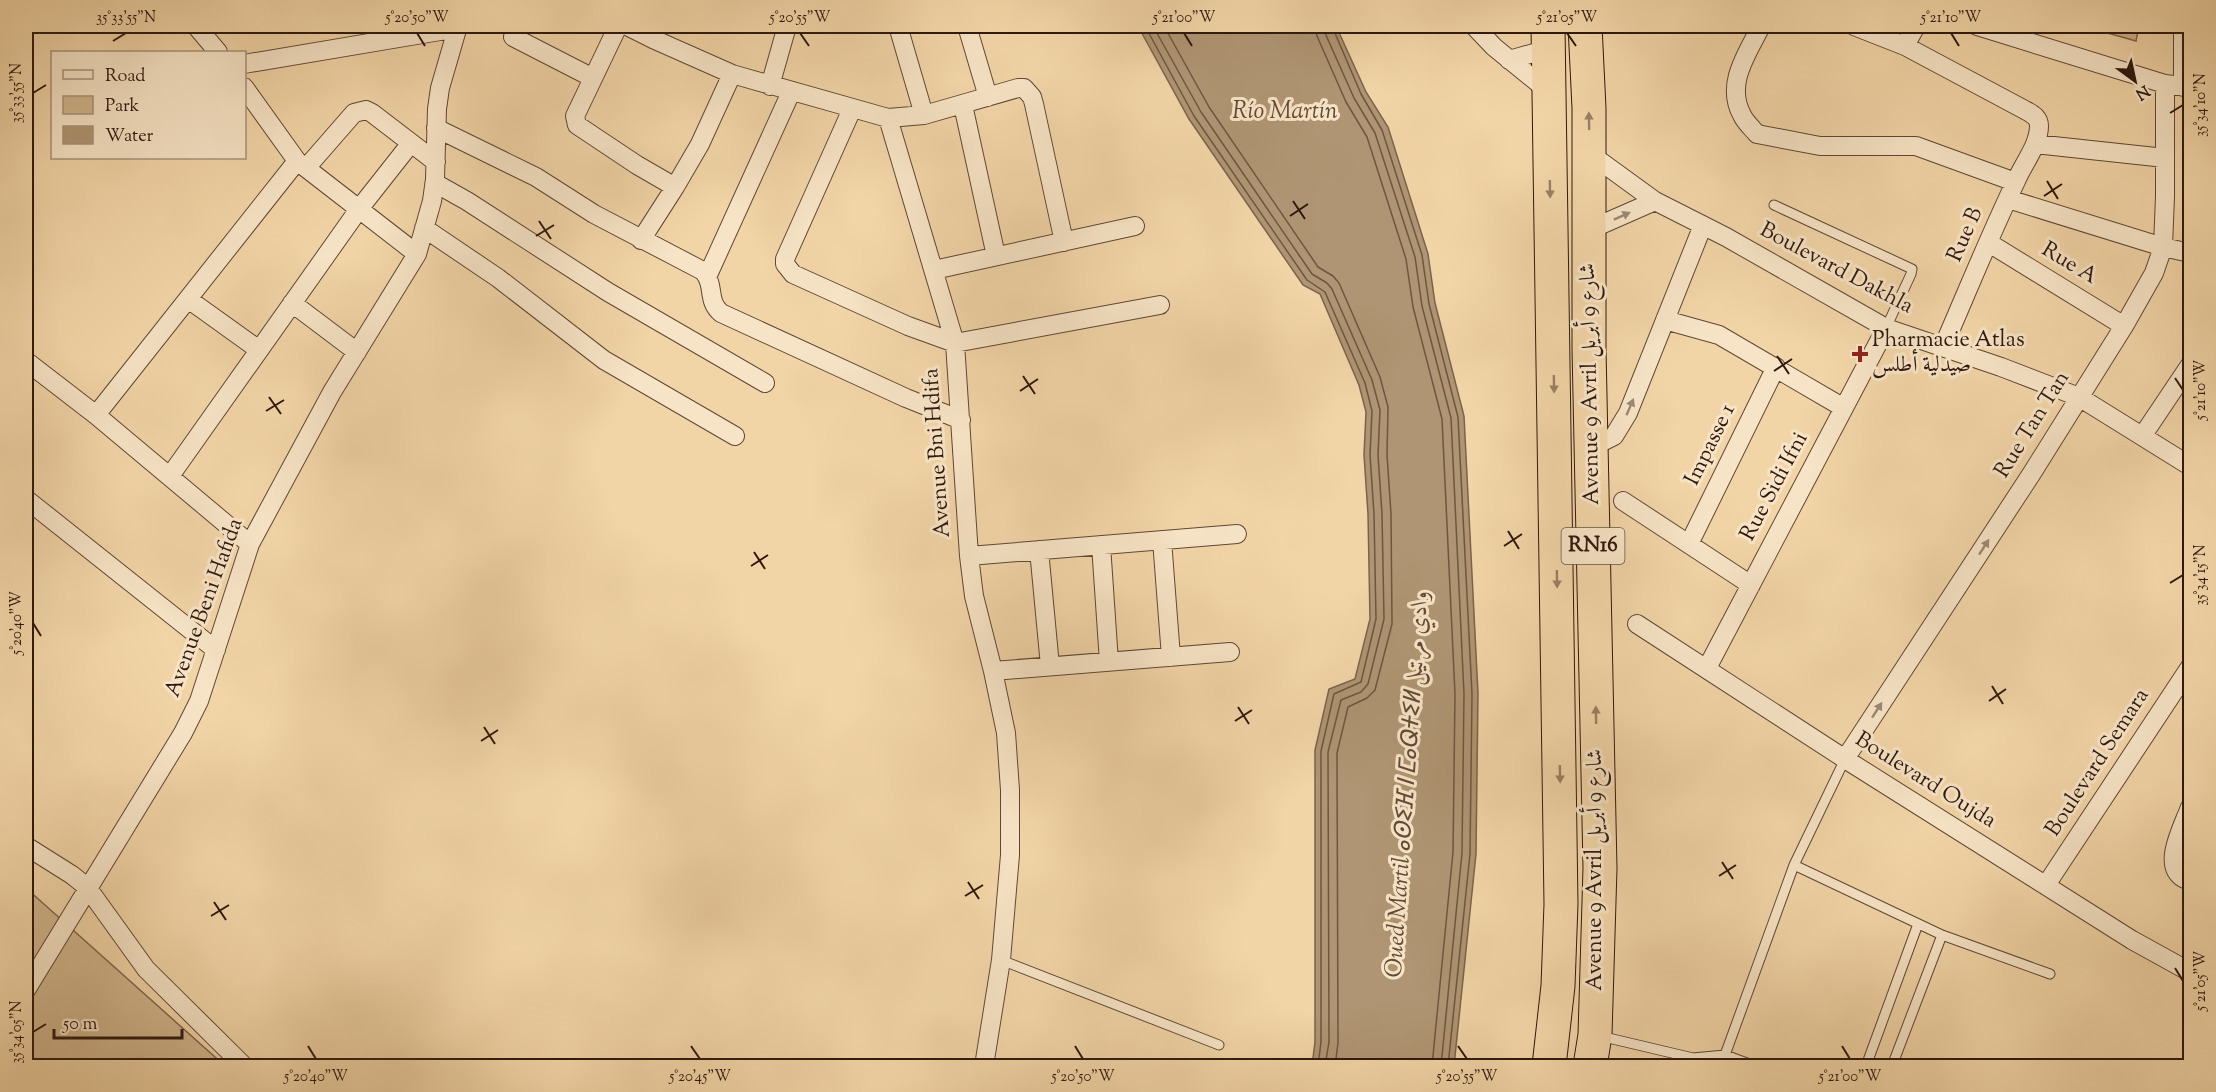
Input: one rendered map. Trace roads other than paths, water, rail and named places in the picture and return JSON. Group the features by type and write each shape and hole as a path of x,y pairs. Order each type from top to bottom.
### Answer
{"highway":[{"name":"Avenue 9 Avril شارع 9 أبريل","path":"1585,26 1590,153 1589,349 1600,868 1595,1035 1590,1066"},
{"name":"Avenue 9 Avril شارع 9 أبريل","path":"1548,37 1561,904 1558,986 1549,1066"}],"street":[{"path":"196,26 217,51"},
{"path":"618,26 575,116 577,125 675,187"},
{"path":"627,26 732,74 888,118 924,115 1024,88 1032,97 1064,242"},
{"path":"770,86 787,26"},
{"path":"898,26 924,115"},
{"path":"967,26 988,98"},
{"path":"1474,26 1509,60 1548,91"},
{"path":"1761,26 1736,77 1735,95 1742,115 1757,134 1820,146 1916,146 2015,182"},
{"path":"1854,26 1905,46 2036,116 2039,129 2035,144 2165,158"},
{"path":"1905,46 1916,26"},
{"path":"1977,26 2179,86"},
{"name":"Rue Tan Tan","path":"1845,759 2032,473 2124,326 2154,273 2163,247 2165,158 2179,86 2183,26"},
{"path":"246,64 458,27"},
{"name":"Avenue Beni Hafida","path":"26,990 183,733 199,701 250,544 332,392 417,254 435,183 436,128 440,88 458,27"},
{"path":"513,37 593,78"},
{"path":"1509,60 1548,37"},
{"path":"641,240 700,144 732,74"},
{"path":"246,90 301,164 417,254"},
{"path":"707,277 791,92"},
{"path":"963,105 996,256"},
{"path":"852,109 785,259 785,264 793,274 908,326 955,343 1160,305"},
{"path":"96,415 188,299 301,164 354,113 360,111 372,113 436,162"},
{"name":"Avenue Bni Hdifa","path":"888,118 955,343 969,555 974,596 1006,733 1010,790 1010,855 1001,960 984,1066"},
{"path":"436,128 536,177 594,214 703,271 712,288 711,300 721,313 906,398 961,420"},
{"path":"170,476 359,209 411,143"},
{"name":"Rue B","path":"1943,347 2015,182 2035,144"},
{"name":"Boulevard Dakhla","path":"1590,153 1655,201 1703,225 1886,328 2079,398 2143,435 2190,466"},
{"path":"435,183 476,206 608,292 765,383"},
{"path":"2008,199 2163,247 2190,253"},
{"path":"1590,230 1655,201"},
{"path":"1592,447 1605,442 1619,429 1628,413 1703,225"},
{"path":"934,270 1135,226"},
{"path":"424,228 498,278 604,360 735,436"},
{"name":"Rue A","path":"1989,243 2124,326"},
{"path":"188,299 259,350"},
{"path":"292,303 357,352"},
{"path":"1665,320 1719,335 1844,408"},
{"name":"Rue Sidi Ifni","path":"1707,668 1886,328"},
{"path":"26,361 96,415 250,544"},
{"path":"2143,435 2190,365"},
{"name":"Impasse 1","path":"1689,544 1776,367"},
{"path":"26,499 216,650"},
{"path":"1623,501 1750,585"},
{"path":"969,555 1237,534"},
{"path":"1162,540 1171,657"},
{"path":"1101,545 1109,662"},
{"path":"1040,550 1050,666"},
{"name":"Boulevard Oujda","path":"1637,624 1845,759 2132,940 2190,972"},
{"path":"993,671 1230,652"},
{"name":"Boulevard Semara","path":"2046,885 2182,695 2190,667"},
{"path":"2190,807 2173,855 2178,874 2190,881"},
{"path":"26,846 87,887 146,969 244,1066"}],"lane":[{"path":"1774,205 1912,269 1886,328"},
{"path":"1721,1066 1794,865 1845,759"},
{"path":"1794,865 1942,935 2050,974"},
{"path":"1866,1066 1918,924"},
{"path":"1892,1066 1942,935"},
{"path":"1001,960 1219,1045"},
{"path":"1595,1035 1693,1058 1725,1055 1755,1066"},
{"path":"1693,1058 1701,1066"}],"water":[{"name":"Río Martín","path":"1138,26 1336,26 1366,92 1388,127 1428,254 1435,303 1464,416 1478,693 1476,854 1454,1066 1312,1066 1315,1042 1315,750 1329,689 1355,679 1370,619 1368,514 1364,455 1366,412 1359,385 1320,294 1303,285 1189,119"}],"place":[{"name":"Pharmacie Atlas صيدلية أطلس","path":"1860,354"}],"water label":[{"name":"Oued Martil ⴰⵙⵉⴼ ⵏ ⵎⴰⵕⵜⵉⵍ وادي مرتيل","path":"1408,784"}]}
